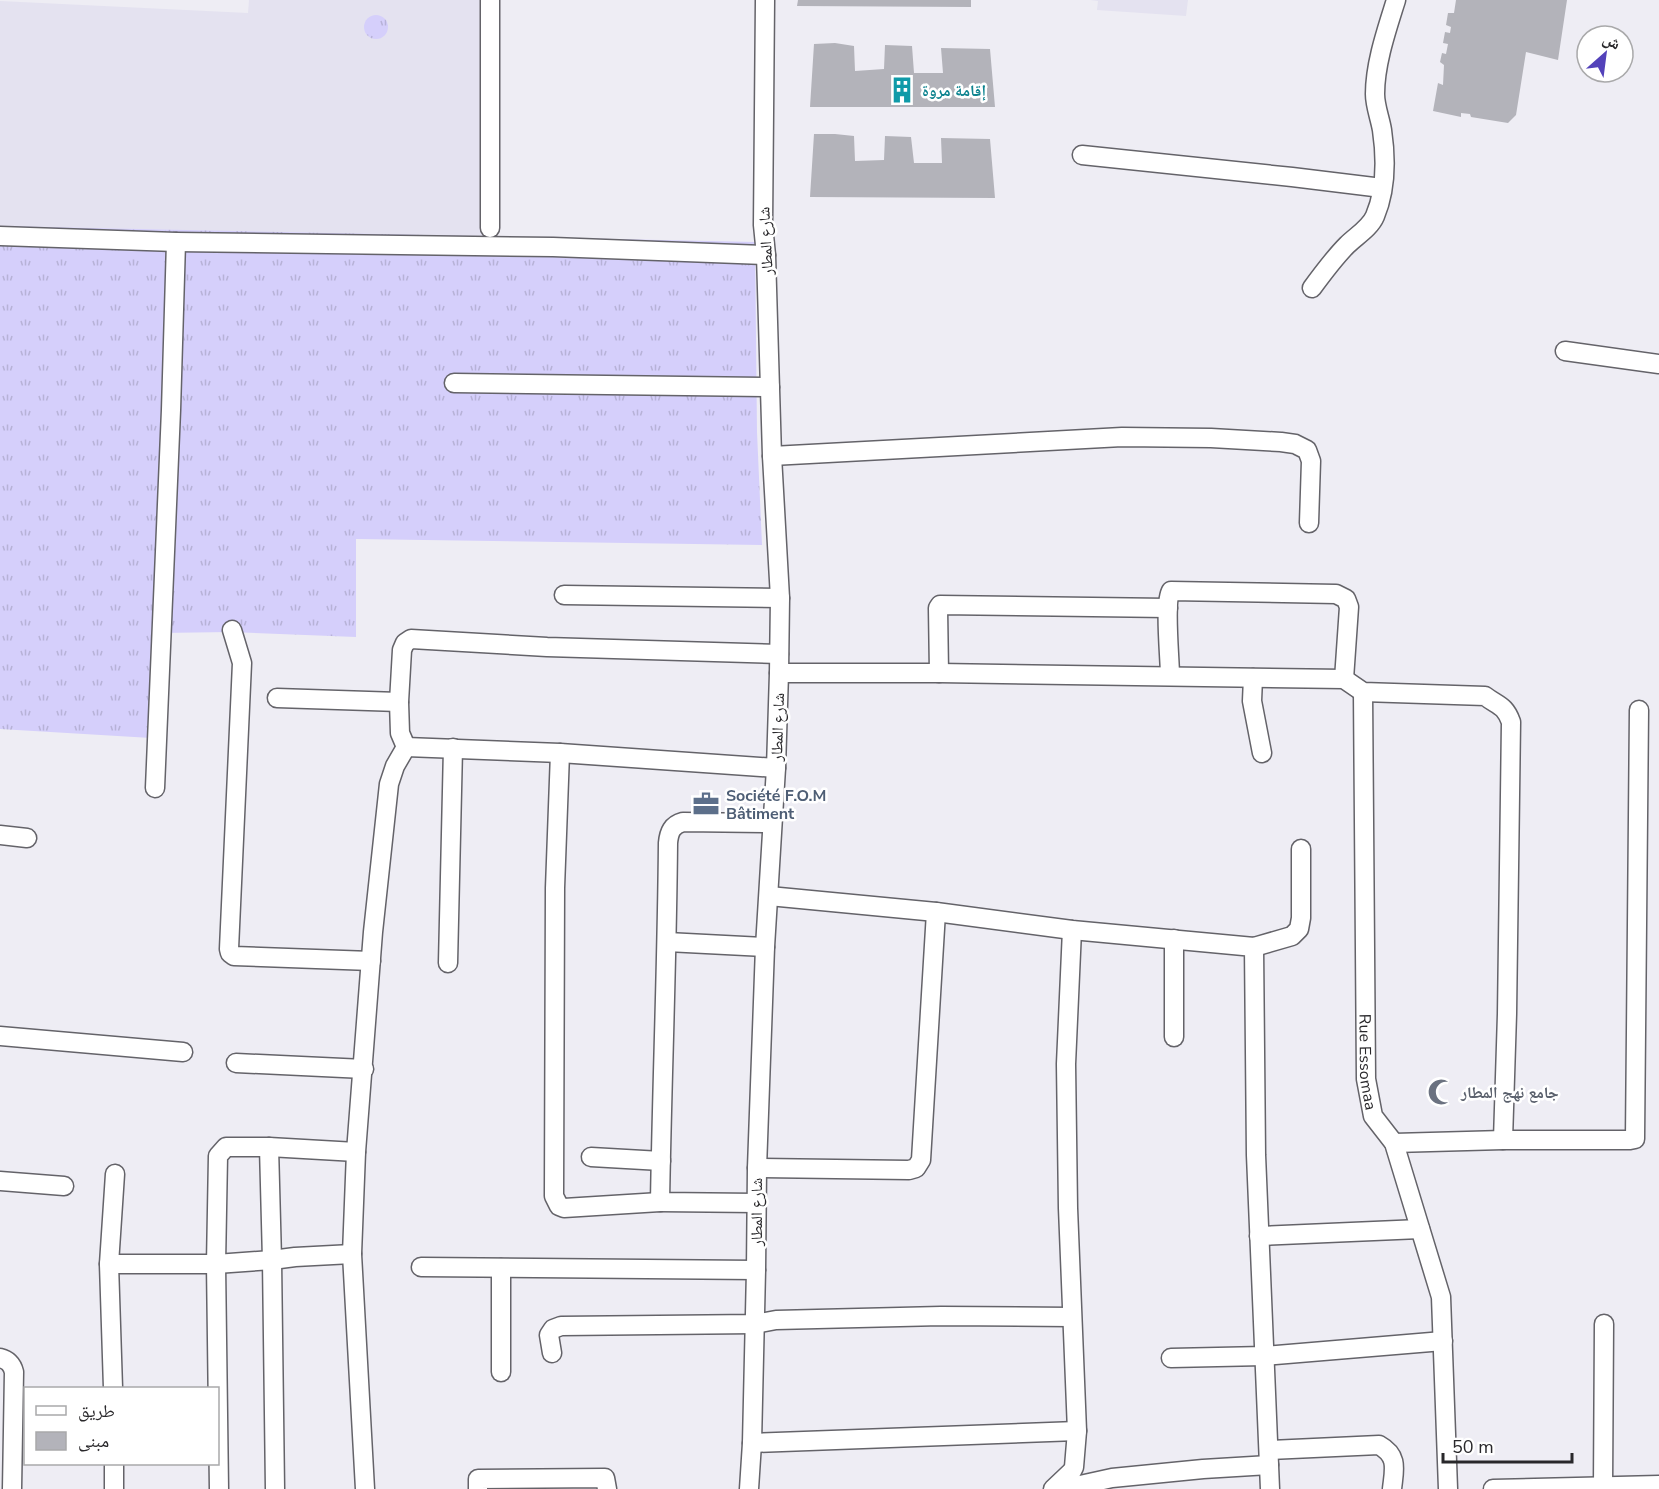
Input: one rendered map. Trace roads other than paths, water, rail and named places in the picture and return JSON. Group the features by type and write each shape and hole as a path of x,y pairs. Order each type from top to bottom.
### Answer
{"street":[{"path":"490,0 490,228"},
{"name":"شارع المطار","path":"749,1489 755,1324 757,1168 765,948 776,768 780,598 763,225 765,0"},
{"path":"1312,288 1347,245 1374,219 1379,203 1385,155 1376,104 1376,80 1385,35 1396,0"},
{"path":"1082,155 1382,188"},
{"path":"0,236 176,242 542,247 766,255"},
{"path":"155,788 176,242"},
{"path":"1565,351 1659,363"},
{"path":"453,383 770,387"},
{"path":"772,456 1122,437 1281,442 1295,444 1307,450 1311,461 1309,523"},
{"path":"1170,676 1168,595 1171,591 1336,594 1346,599 1349,607 1344,679"},
{"path":"564,595 780,598"},
{"path":"939,673 938,608 940,605 1168,608"},
{"path":"232,630 242,663 230,953 234,956 371,961"},
{"path":"406,747 400,733 399,702 402,650 405,643 411,639 547,647 779,654"},
{"path":"779,673 1344,679 1362,692 1485,696 1504,707 1508,713 1510,734 1507,1014 1503,1140"},
{"path":"1253,678 1252,701 1262,753"},
{"name":"Rue Essomaa","path":"1362,692 1366,1079 1373,1116 1394,1143 1441,1297 1448,1489"},
{"path":"277,698 399,702"},
{"path":"1394,1143 1635,1139 1639,710"},
{"path":"365,1489 352,1254 356,1152 371,961 389,784 398,760 406,747"},
{"path":"406,747 560,753 776,768"},
{"path":"448,963 453,748"},
{"path":"560,753 555,888 554,1196 559,1206 564,1208 660,1202 757,1203"},
{"path":"660,1202 668,843 672,828 679,823 689,822 772,823"},
{"path":"0,835 27,838"},
{"path":"769,896 936,912 1072,930 1254,947 1293,936 1299,929 1302,849"},
{"path":"757,1168 909,1170 916,1168 921,1160 936,912"},
{"path":"1053,1489 1074,1467 1077,1431 1071,1317 1066,1064 1072,930"},
{"path":"1174,939 1174,1037"},
{"path":"667,942 765,948"},
{"path":"1254,947 1259,1236 1270,1489"},
{"path":"0,1036 183,1052"},
{"path":"236,1063 364,1069"},
{"path":"217,1387 218,1156 226,1147 356,1152"},
{"path":"269,1147 275,1489"},
{"path":"591,1158 661,1161"},
{"path":"113,1387 110,1264 115,1174"},
{"path":"0,1181 64,1186"},
{"path":"1259,1236 1420,1228"},
{"path":"110,1264 216,1264 284,1257 352,1254"},
{"path":"422,1267 756,1270"},
{"path":"501,1268 501,1372"},
{"path":"552,1353 549,1335 553,1329 561,1326 755,1324 776,1320 941,1316 1071,1317"},
{"path":"1603,1487 1604,1324"},
{"path":"1171,1358 1264,1356 1443,1341"},
{"path":"0,1358 12,1365 14,1372 12,1489"},
{"path":"752,1443 1077,1431"},
{"path":"1062,1489 1112,1478 1203,1469 1269,1457 1379,1445 1391,1455 1394,1464 1392,1489"},
{"path":"114,1465 114,1489"},
{"path":"219,1465 219,1489"},
{"path":"478,1489 478,1479 605,1478 607,1489"},
{"path":"1493,1489 1659,1485"}],"place":[{"name":"إقامة مروة","path":"902,90"},
{"name":"Société F.O.M Bâtiment","path":"706,804"},
{"name":"جامع نهج المطار","path":"1441,1092"}]}
